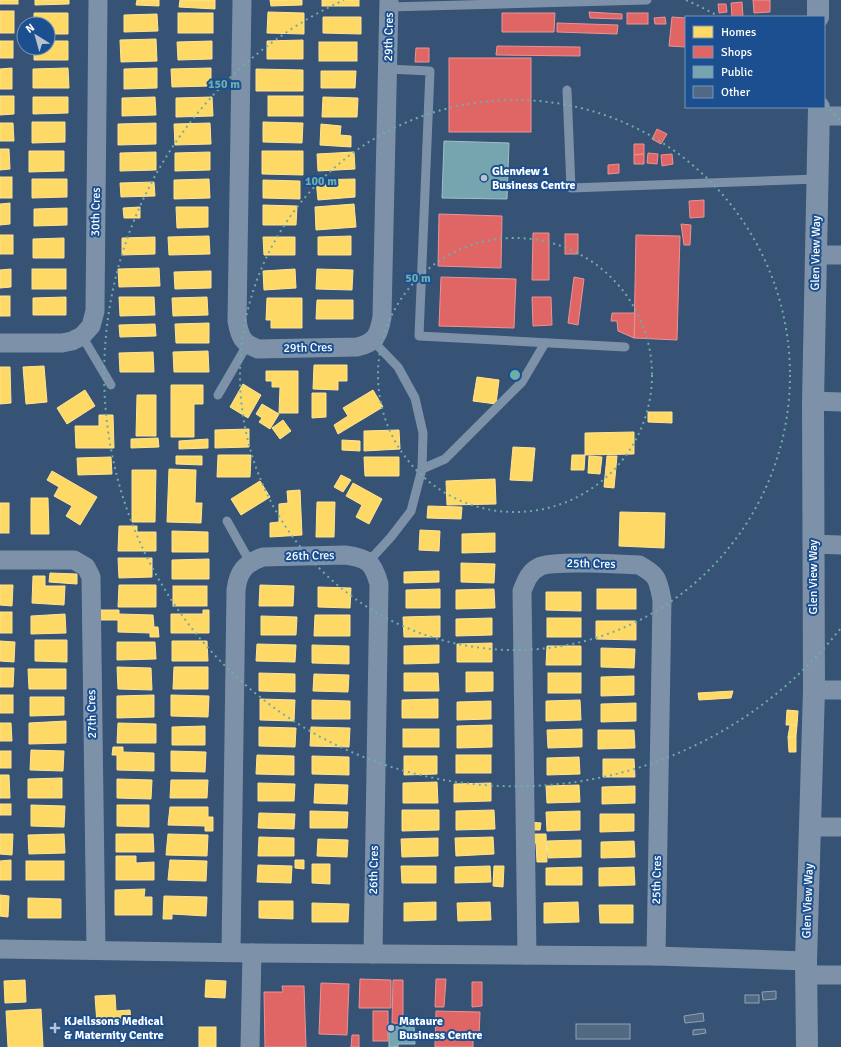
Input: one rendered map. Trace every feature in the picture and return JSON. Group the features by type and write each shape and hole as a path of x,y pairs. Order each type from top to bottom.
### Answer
{"street":[{"name":"30th Cres","path":"82,336 91,326 95,311 98,0"},
{"path":"242,0 237,321 240,335 247,345"},
{"path":"818,0 818,16"},
{"name":"29th Cres","path":"247,345 258,349 357,347 373,341 380,331 382,317 389,4"},
{"path":"819,112 841,116"},
{"name":"Glen View Way","path":"807,1047 806,968 814,690 813,401 819,112"},
{"path":"815,255 841,255"},
{"path":"0,343 62,343 72,342 82,336"},
{"path":"813,401 841,402"},
{"path":"813,544 841,544"},
{"name":"26th Cres","path":"250,562 263,557 345,555 358,557 368,561 375,570 379,584 373,954"},
{"name":"27th Cres","path":"0,560 74,560 86,567 91,577 96,950"},
{"path":"230,952 236,590 237,578 244,567 250,562"},
{"name":"25th Cres","path":"527,956 522,591 527,578 540,566 555,564 639,565 651,571 658,581 662,600 656,956"},
{"path":"814,690 841,690"},
{"path":"811,827 841,827"},
{"path":"0,949 527,956 656,956 806,968 841,975"},
{"path":"250,1047 252,953"}],"lane":[{"path":"389,4 647,0"},
{"path":"388,69 430,71 419,336 625,347"},
{"path":"567,90 571,188 817,179"},
{"path":"82,336 111,385"},
{"path":"368,561 391,537 411,511 422,469 423,433 415,398 398,366 373,341"},
{"path":"422,469 445,459 522,382 545,343"},
{"path":"218,395 247,345"},
{"path":"227,521 250,562"}],"building: Homes":[{"path":"0,0 18,0 18,4 0,4"},
{"path":"35,0 69,0 69,4 35,5"},
{"path":"137,0 159,0 159,6 136,5"},
{"path":"180,0 215,0 215,9 179,7"},
{"path":"270,0 302,0 302,5 271,6"},
{"path":"322,0 359,0 359,6 322,6"},
{"path":"0,11 14,11 14,33 0,33"},
{"path":"268,12 304,13 304,34 267,33"},
{"path":"34,13 68,13 68,34 56,34 56,16 34,16"},
{"path":"178,13 213,13 213,33 178,33"},
{"path":"157,14 158,31 124,32 124,15"},
{"path":"323,17 361,17 361,34 323,33"},
{"path":"156,39 157,61 121,62 120,40"},
{"path":"303,40 303,59 267,59 267,41"},
{"path":"0,41 13,41 13,58 0,58"},
{"path":"56,41 68,41 68,60 34,60 34,56 56,56"},
{"path":"212,41 212,59 178,60 177,42"},
{"path":"319,42 357,42 357,61 319,61"},
{"path":"12,68 12,89 0,89 0,69"},
{"path":"68,68 69,88 33,88 33,69"},
{"path":"157,68 157,88 124,89 124,69"},
{"path":"211,68 211,86 172,87 171,69"},
{"path":"256,69 303,70 303,91 256,91"},
{"path":"321,71 356,71 355,88 321,88"},
{"path":"0,96 14,96 14,114 0,115"},
{"path":"268,96 303,96 303,116 268,116"},
{"path":"33,97 68,97 68,113 33,114"},
{"path":"155,97 156,115 122,116 122,98"},
{"path":"212,97 213,116 176,117 176,98"},
{"path":"323,97 358,98 357,117 322,117"},
{"path":"32,122 65,122 65,142 32,143"},
{"path":"263,122 303,123 302,143 263,142"},
{"path":"0,123 13,123 14,141 0,141"},
{"path":"156,123 156,144 118,145 118,124"},
{"path":"210,123 211,144 175,145 174,124"},
{"path":"321,124 341,126 340,135 351,136 351,147 320,145"},
{"path":"0,149 9,149 10,169 0,170"},
{"path":"29,151 64,151 64,171 29,172"},
{"path":"262,151 303,151 303,175 262,174"},
{"path":"156,152 156,170 120,171 120,153"},
{"path":"210,152 210,170 175,171 175,153"},
{"path":"354,152 355,169 318,171 317,154"},
{"path":"0,177 12,177 12,198 0,198"},
{"path":"32,179 67,179 67,197 32,198"},
{"path":"209,179 210,198 174,199 174,180"},
{"path":"355,179 355,197 318,200 316,180"},
{"path":"263,180 300,181 300,199 263,198"},
{"path":"154,182 155,196 121,197 120,183"},
{"path":"10,203 10,224 0,225 0,204"},
{"path":"354,204 356,227 316,230 315,207"},
{"path":"263,205 297,206 296,225 263,225"},
{"path":"140,207 140,218 124,218 123,208"},
{"path":"176,207 208,207 208,227 177,228"},
{"path":"67,208 67,225 34,226 34,209"},
{"path":"0,235 13,235 13,254 0,254"},
{"path":"209,236 210,254 169,255 168,237"},
{"path":"351,236 351,255 318,255 318,237"},
{"path":"155,237 155,254 122,255 122,238"},
{"path":"263,237 295,237 295,255 264,255"},
{"path":"64,238 64,258 33,258 33,239"},
{"path":"159,268 160,286 119,287 118,269"},
{"path":"11,269 11,287 0,288 0,270"},
{"path":"32,269 66,269 66,289 32,289"},
{"path":"295,269 296,288 264,290 263,271"},
{"path":"317,269 353,270 352,290 316,289"},
{"path":"211,271 211,288 175,289 174,272"},
{"path":"0,296 10,296 10,316 0,316"},
{"path":"66,297 66,315 33,315 33,298"},
{"path":"119,297 154,297 155,315 120,316"},
{"path":"207,297 208,315 173,316 172,298"},
{"path":"267,298 302,298 302,328 271,328 271,320 266,320"},
{"path":"317,300 353,300 353,319 316,319"},
{"path":"209,323 209,343 176,343 175,324"},
{"path":"155,324 156,336 120,337 119,325"},
{"path":"208,351 209,372 174,372 173,352"},
{"path":"153,352 154,372 120,372 119,353"},
{"path":"314,365 347,365 347,381 338,381 338,390 313,389"},
{"path":"44,366 47,402 26,404 23,367"},
{"path":"0,367 10,367 11,403 0,404"},
{"path":"266,371 298,371 298,413 279,413 280,387 272,387 272,381 266,381"},
{"path":"477,377 499,380 496,404 473,401"},
{"path":"243,384 261,395 248,418 230,407"},
{"path":"171,385 203,385 203,404 194,404 194,437 171,437"},
{"path":"85,390 95,406 67,424 57,408"},
{"path":"373,390 383,407 338,434 334,425 348,416 343,408"},
{"path":"312,393 326,393 326,417 312,418"},
{"path":"137,395 156,395 156,436 136,436"},
{"path":"262,404 279,414 270,429 259,422 262,418 256,414"},
{"path":"648,412 672,412 672,423 648,422"},
{"path":"99,415 113,415 114,448 76,448 75,426 99,426"},
{"path":"283,420 291,431 280,439 272,428"},
{"path":"249,429 249,447 215,448 215,430"},
{"path":"399,430 400,449 364,451 364,431"},
{"path":"634,432 634,454 585,455 585,433"},
{"path":"158,438 159,447 131,448 131,439"},
{"path":"208,439 208,448 179,449 179,441"},
{"path":"342,440 360,441 360,451 342,450"},
{"path":"513,447 535,448 532,481 510,480"},
{"path":"218,455 251,455 250,477 217,477"},
{"path":"572,455 585,455 584,470 571,470"},
{"path":"176,456 202,456 202,465 176,464"},
{"path":"589,456 602,457 600,474 588,473"},
{"path":"607,456 617,456 614,488 604,487"},
{"path":"111,457 112,474 78,475 77,458"},
{"path":"364,457 399,457 399,476 365,476"},
{"path":"169,469 196,470 195,503 202,503 201,523 167,522"},
{"path":"132,470 156,470 155,522 132,522"},
{"path":"52,471 97,497 80,525 66,516 72,506 54,496 59,487 47,480"},
{"path":"341,475 351,480 343,492 334,487"},
{"path":"495,479 496,504 447,505 446,481"},
{"path":"260,481 270,497 241,515 231,499"},
{"path":"353,483 382,499 369,524 356,517 362,505 346,496"},
{"path":"300,490 302,535 270,537 270,523 279,522 279,504 288,503 287,491"},
{"path":"31,498 48,498 49,534 31,534"},
{"path":"317,502 335,502 334,537 316,537"},
{"path":"0,503 9,503 9,533 0,533"},
{"path":"428,506 462,507 461,519 427,518"},
{"path":"620,512 665,513 664,548 619,546"},
{"path":"119,526 137,526 137,532 156,532 156,551 118,551"},
{"path":"420,530 440,531 439,551 419,550"},
{"path":"172,531 208,532 208,552 172,552"},
{"path":"495,533 495,552 462,553 462,534"},
{"path":"118,558 152,558 152,577 119,578"},
{"path":"209,559 209,579 172,579 172,560"},
{"path":"461,563 495,564 494,583 461,582"},
{"path":"439,571 439,582 404,583 404,572"},
{"path":"50,573 77,574 77,584 49,582"},
{"path":"33,576 45,576 45,586 65,586 64,605 32,603"},
{"path":"0,585 13,585 12,606 0,605"},
{"path":"119,585 156,585 156,607 118,607"},
{"path":"260,585 294,586 293,606 259,606"},
{"path":"173,586 207,586 207,606 173,606"},
{"path":"318,587 351,588 350,608 318,607"},
{"path":"440,589 440,608 406,608 406,590"},
{"path":"494,589 495,608 456,609 456,590"},
{"path":"597,589 636,589 636,609 597,609"},
{"path":"546,592 581,592 581,611 546,610"},
{"path":"100,610 119,610 119,614 153,615 154,627 158,627 159,637 150,637 150,633 118,632 118,620 100,620"},
{"path":"203,610 209,610 209,633 171,633 171,614 203,614"},
{"path":"0,612 12,612 12,633 0,633"},
{"path":"65,614 66,633 31,634 31,616"},
{"path":"315,615 350,615 350,636 314,636"},
{"path":"261,616 297,617 296,635 261,635"},
{"path":"440,616 440,637 404,637 403,617"},
{"path":"492,618 492,635 456,636 456,619"},
{"path":"547,618 581,618 581,637 547,637"},
{"path":"596,621 636,621 636,640 596,639"},
{"path":"35,640 67,640 67,662 35,661"},
{"path":"0,641 15,642 14,662 0,661"},
{"path":"172,641 207,641 208,661 172,661"},
{"path":"117,642 155,642 156,659 117,660"},
{"path":"492,643 492,662 457,662 457,644"},
{"path":"257,644 296,645 295,662 256,661"},
{"path":"312,645 349,646 349,664 312,663"},
{"path":"439,645 439,663 404,664 404,646"},
{"path":"547,646 581,646 581,665 546,665"},
{"path":"601,648 635,649 634,668 601,667"},
{"path":"117,667 151,668 152,690 118,689"},
{"path":"174,667 208,667 208,689 173,689"},
{"path":"0,668 14,668 13,687 0,687"},
{"path":"28,669 66,669 66,689 29,689"},
{"path":"466,672 493,672 493,691 466,692"},
{"path":"259,673 295,674 295,692 259,691"},
{"path":"404,673 438,673 439,691 404,691"},
{"path":"548,673 581,673 581,693 548,693"},
{"path":"314,674 349,675 348,692 313,691"},
{"path":"634,676 634,695 601,696 601,677"},
{"path":"733,691 731,698 699,700 698,693"},
{"path":"0,695 13,695 13,713 0,713"},
{"path":"154,695 154,717 117,718 117,696"},
{"path":"171,695 209,696 208,717 171,716"},
{"path":"30,697 64,697 64,715 30,716"},
{"path":"260,699 295,700 294,721 260,720"},
{"path":"438,699 438,718 402,718 402,700"},
{"path":"312,700 350,701 350,719 312,719"},
{"path":"580,700 581,720 546,721 546,701"},
{"path":"491,701 491,719 457,720 457,702"},
{"path":"636,703 636,721 601,722 601,704"},
{"path":"787,710 798,711 797,725 786,725"},
{"path":"66,721 66,743 29,744 29,723"},
{"path":"0,723 11,723 12,741 0,741"},
{"path":"118,723 156,724 156,743 117,743"},
{"path":"492,725 492,747 457,748 457,726"},
{"path":"790,725 797,725 796,736 788,737"},
{"path":"205,726 205,745 172,745 172,727"},
{"path":"259,727 296,728 295,747 259,746"},
{"path":"311,727 350,728 349,747 310,746"},
{"path":"403,729 439,729 439,747 403,747"},
{"path":"582,729 582,747 548,748 547,730"},
{"path":"598,730 634,730 635,748 598,749"},
{"path":"796,736 796,752 789,752 788,737"},
{"path":"113,747 123,747 123,752 154,753 154,771 117,770 117,755 112,755"},
{"path":"31,750 64,751 63,771 30,770"},
{"path":"0,751 11,751 11,768 0,768"},
{"path":"171,751 206,752 205,772 171,771"},
{"path":"257,755 294,756 294,775 256,774"},
{"path":"456,755 491,755 491,773 456,773"},
{"path":"312,756 349,757 349,775 312,774"},
{"path":"404,756 437,756 437,774 404,775"},
{"path":"579,757 580,774 547,775 547,758"},
{"path":"603,759 634,759 635,777 603,777"},
{"path":"0,775 9,775 10,798 0,798"},
{"path":"62,778 62,798 28,798 28,779"},
{"path":"117,779 152,780 151,799 117,798"},
{"path":"171,780 208,780 207,798 170,798"},
{"path":"437,782 438,803 403,803 403,783"},
{"path":"258,783 295,784 294,801 258,801"},
{"path":"491,783 491,801 454,802 454,784"},
{"path":"315,784 348,785 347,804 314,803"},
{"path":"579,785 580,802 547,803 546,786"},
{"path":"635,786 635,803 602,804 602,787"},
{"path":"0,804 11,804 11,815 0,815"},
{"path":"31,805 65,806 64,827 31,826"},
{"path":"117,805 149,805 149,827 117,826"},
{"path":"170,807 208,807 208,817 213,817 213,831 205,831 205,826 168,825"},
{"path":"402,810 439,810 439,830 402,831"},
{"path":"494,810 495,829 456,830 456,811"},
{"path":"310,811 348,812 347,828 310,828"},
{"path":"580,811 580,830 547,831 546,812"},
{"path":"259,813 295,814 294,829 258,828"},
{"path":"600,814 634,814 634,831 600,832"},
{"path":"530,822 541,823 540,830 530,830"},
{"path":"0,834 13,834 12,855 0,854"},
{"path":"64,834 65,853 29,854 28,835"},
{"path":"116,834 153,834 154,852 116,852"},
{"path":"168,834 208,835 207,856 166,855"},
{"path":"529,834 546,834 547,862 537,862 536,843 529,843"},
{"path":"259,837 294,838 294,856 258,856"},
{"path":"493,837 494,854 456,856 455,838"},
{"path":"438,838 438,856 402,857 401,839"},
{"path":"318,839 348,840 347,857 317,856"},
{"path":"581,840 581,857 548,858 547,841"},
{"path":"634,841 635,857 601,858 601,842"},
{"path":"116,856 136,856 136,863 154,862 154,880 116,880"},
{"path":"11,860 11,880 0,880 0,861"},
{"path":"170,860 207,861 206,881 168,880"},
{"path":"295,860 304,860 304,869 295,868"},
{"path":"26,861 64,861 64,880 26,880"},
{"path":"312,864 330,864 330,884 312,883"},
{"path":"258,865 292,866 291,883 257,882"},
{"path":"401,866 436,866 436,883 402,883"},
{"path":"490,866 491,882 455,883 455,867"},
{"path":"494,866 504,866 503,887 493,886"},
{"path":"582,867 582,885 546,885 546,868"},
{"path":"634,867 635,885 599,886 599,868"},
{"path":"145,889 144,897 152,897 152,915 115,915 115,890"},
{"path":"0,895 9,896 8,917 0,916"},
{"path":"164,896 207,897 206,916 172,914 172,919 163,919"},
{"path":"28,898 61,899 61,918 28,918"},
{"path":"259,901 293,901 293,919 259,918"},
{"path":"436,902 436,920 404,921 404,903"},
{"path":"490,902 491,920 458,921 457,903"},
{"path":"578,902 579,922 544,923 544,903"},
{"path":"312,903 349,904 348,922 312,922"},
{"path":"599,905 633,905 633,923 600,923"},
{"path":"25,980 26,1002 5,1003 4,981"},
{"path":"206,980 226,981 225,998 205,997"},
{"path":"115,995 116,1011 130,1010 131,1022 97,1024 95,996"},
{"path":"41,1009 43,1047 8,1047 6,1011"},
{"path":"199,1027 216,1027 216,1047 199,1047"}],"building: Shops":[{"path":"753,0 770,0 770,12 754,13"},
{"path":"742,2 743,16 732,16 731,3"},
{"path":"718,4 726,4 727,12 719,13"},
{"path":"589,12 622,14 622,19 590,18"},
{"path":"502,13 555,13 554,32 502,32"},
{"path":"627,13 648,13 648,24 627,24"},
{"path":"665,17 666,24 655,24 654,18"},
{"path":"672,17 685,18 685,47 669,46"},
{"path":"557,23 618,25 617,34 557,32"},
{"path":"497,46 580,47 580,56 496,55"},
{"path":"416,48 429,48 429,62 415,62"},
{"path":"449,58 531,58 531,132 449,132"},
{"path":"657,129 667,134 661,144 652,139"},
{"path":"634,144 644,144 644,154 634,155"},
{"path":"648,153 658,154 657,164 647,163"},
{"path":"644,154 644,164 634,164 634,155"},
{"path":"672,154 673,164 662,166 661,155"},
{"path":"619,164 619,173 608,174 608,165"},
{"path":"704,200 704,217 690,218 689,201"},
{"path":"439,214 502,216 501,268 438,266"},
{"path":"681,224 691,225 690,245 684,245"},
{"path":"533,233 549,233 549,280 532,280"},
{"path":"565,234 578,234 578,254 565,254"},
{"path":"636,235 680,236 677,340 634,338"},
{"path":"441,277 516,279 514,328 439,326"},
{"path":"574,277 584,279 578,325 568,323"},
{"path":"532,297 551,297 552,325 533,326"},
{"path":"612,313 635,313 634,338 618,331 617,321 611,321"},
{"path":"360,979 391,980 391,1008 359,1008"},
{"path":"436,979 446,979 444,1007 435,1007"},
{"path":"393,980 403,980 403,1018 408,1018 407,1024 392,1023"},
{"path":"472,982 482,982 482,1006 472,1007"},
{"path":"321,983 349,984 347,1035 319,1034"},
{"path":"282,986 304,986 306,1047 265,1047 264,992 283,992"},
{"path":"373,1011 388,1011 388,1041 373,1041"},
{"path":"436,1011 480,1012 479,1037 473,1037 473,1047 435,1047"},
{"path":"352,1035 359,1035 359,1047 351,1047"}],"building: Public":[{"path":"444,141 509,143 507,199 442,198"},
{"path":"414,1026 415,1044 398,1044 398,1047 389,1047 389,1027"}],"building: Other":[{"path":"776,991 776,999 763,1000 762,992"},
{"path":"745,995 759,995 759,1003 745,1003"},
{"path":"703,1013 704,1021 685,1023 684,1016"},
{"path":"576,1024 630,1024 630,1039 576,1039"},
{"path":"705,1029 706,1033 693,1035 693,1030"}],"place":[{"name":"Glenview 1 Business Centre","path":"484,178"},
{"name":"KJellssons Medical & Maternity Centre","path":"55,1028"},
{"name":"Mataure Business Centre","path":"391,1028"}]}
